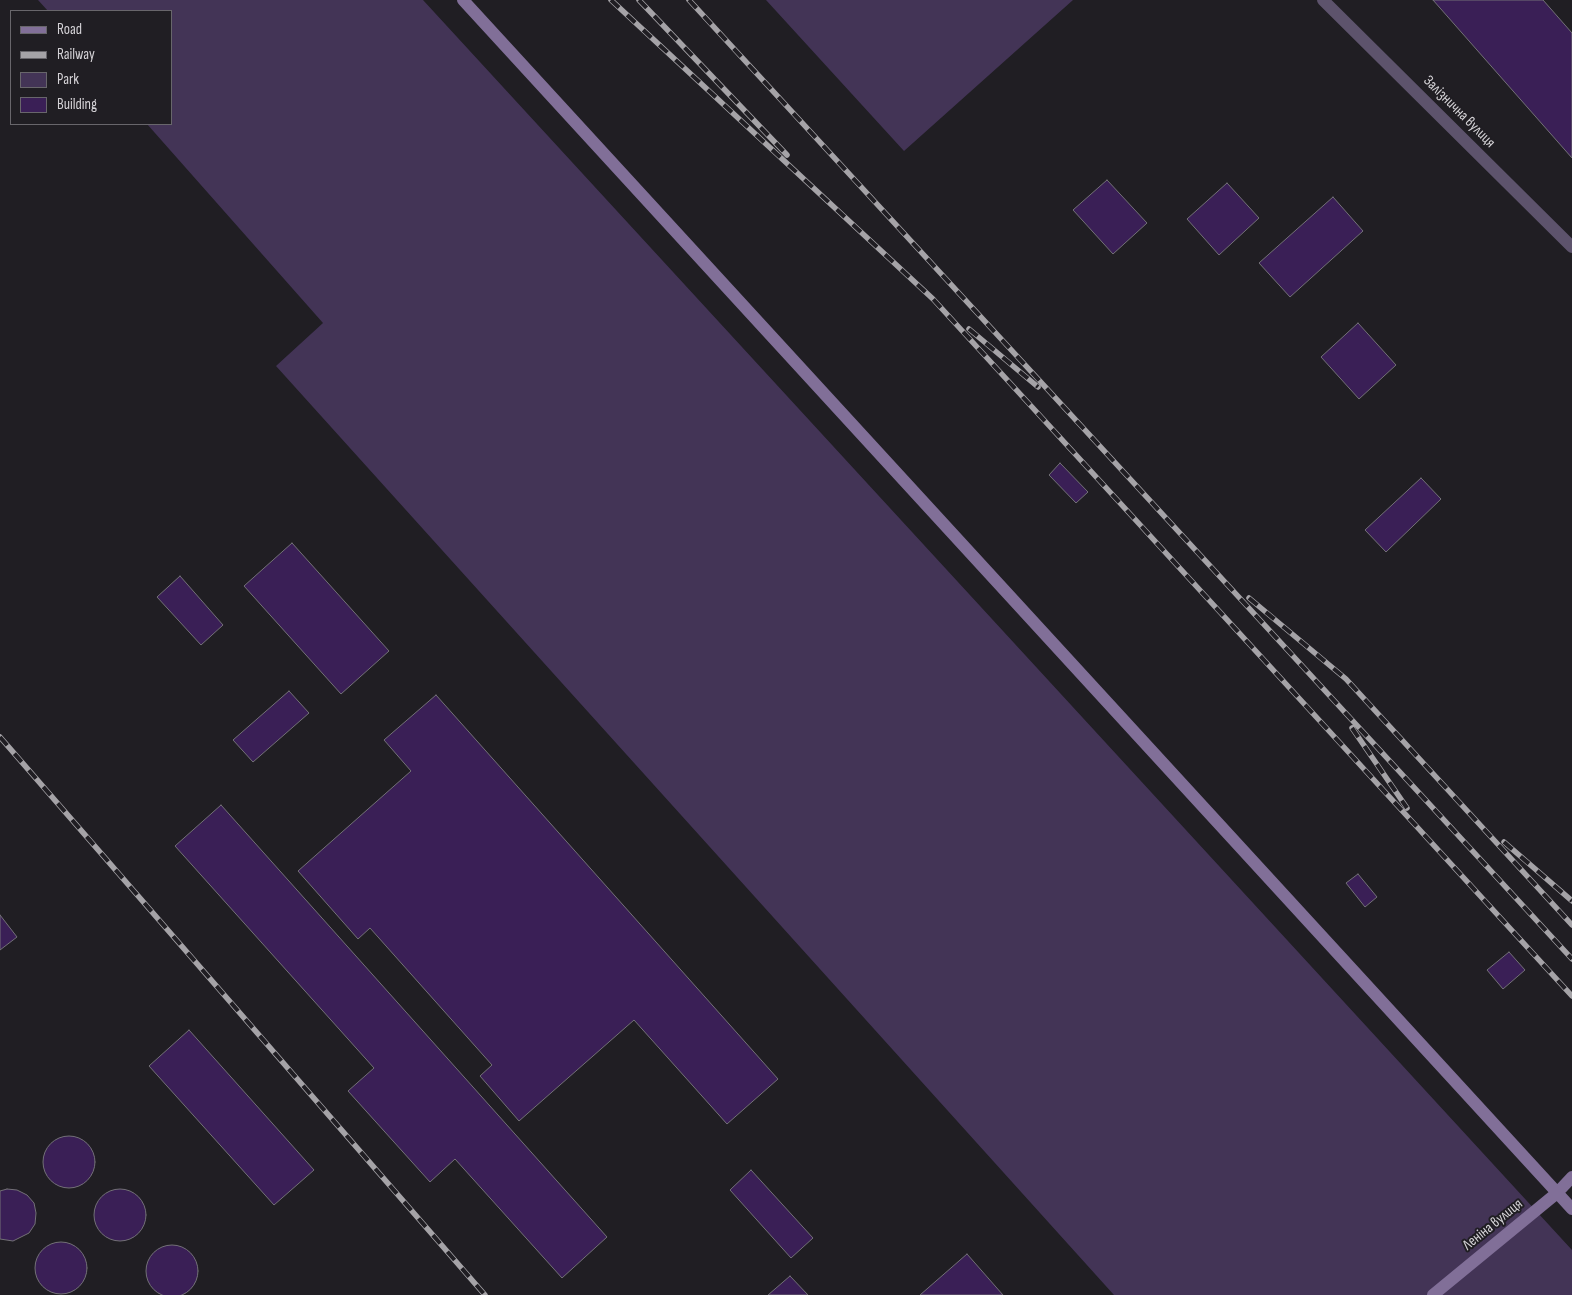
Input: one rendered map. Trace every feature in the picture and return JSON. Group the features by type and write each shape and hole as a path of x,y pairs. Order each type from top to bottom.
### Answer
{"street":[{"path":"463,0 1572,1209"},
{"name":"Залізнична вулиця","path":"1323,0 1572,247"},
{"name":"Леніна вулиця","path":"1433,1295 1557,1193 1572,1177"}],"green space":[{"path":"38,0 423,0 1572,1250 1572,1295 1114,1295 276,366 323,323 148,125 172,125 172,10 47,10"},
{"path":"766,0 1073,0 904,151"}],"building":[{"path":"1433,0 1543,0 1572,33 1572,158"},
{"path":"1107,180 1147,223 1113,254 1073,210"},
{"path":"1227,183 1259,218 1219,255 1187,219"},
{"path":"1333,197 1363,231 1290,297 1259,263"},
{"path":"1358,323 1396,365 1359,399 1321,357"},
{"path":"1060,463 1088,492 1076,503 1049,475"},
{"path":"1421,478 1441,499 1386,552 1365,530"},
{"path":"292,543 389,651 341,694 244,586"},
{"path":"180,576 223,625 201,645 157,597"},
{"path":"289,691 309,713 253,762 233,740"},
{"path":"436,695 778,1079 727,1124 634,1020 519,1121 480,1076 492,1065 370,928 358,939 298,871 411,771 384,740"},
{"path":"221,805 607,1237 562,1278 455,1159 430,1182 348,1091 374,1068 175,846"},
{"path":"1358,874 1377,897 1365,907 1346,883"},
{"path":"0,915 17,937 0,950"},
{"path":"1509,952 1525,970 1503,989 1487,970"},
{"path":"189,1030 314,1170 274,1205 149,1066"},
{"path":"69,1136 83,1140 91,1148 95,1162 91,1176 83,1184 69,1188 55,1184 47,1176 43,1162 47,1148 55,1140"},
{"path":"751,1170 813,1238 791,1258 730,1190"},
{"path":"7,1189 17,1190 27,1195 34,1203 36,1213 35,1224 29,1233 13,1241 0,1239 0,1191"},
{"path":"120,1189 130,1191 138,1197 144,1205 146,1215 144,1225 138,1233 130,1239 120,1241 110,1239 102,1233 96,1225 94,1215 96,1205 102,1197 110,1191"},
{"path":"61,1242 75,1246 83,1254 87,1268 83,1282 75,1290 61,1294 47,1290 39,1282 35,1268 39,1254 47,1246"},
{"path":"172,1245 182,1247 190,1253 197,1266 196,1281 190,1289 177,1296 162,1295 154,1289 148,1281 146,1271 148,1261 154,1253 162,1247"},
{"path":"967,1254 1003,1295 920,1295"},
{"path":"790,1276 808,1295 768,1295"}],"railway":[{"path":"611,0 933,299 1572,996"},
{"path":"639,0 787,155"},
{"path":"689,0 1572,959"},
{"path":"969,329 1038,387"},
{"path":"1249,598 1346,679 1572,925"},
{"path":"1352,728 1407,808"},
{"path":"0,737 485,1295"},
{"path":"1504,842 1572,901"}]}
